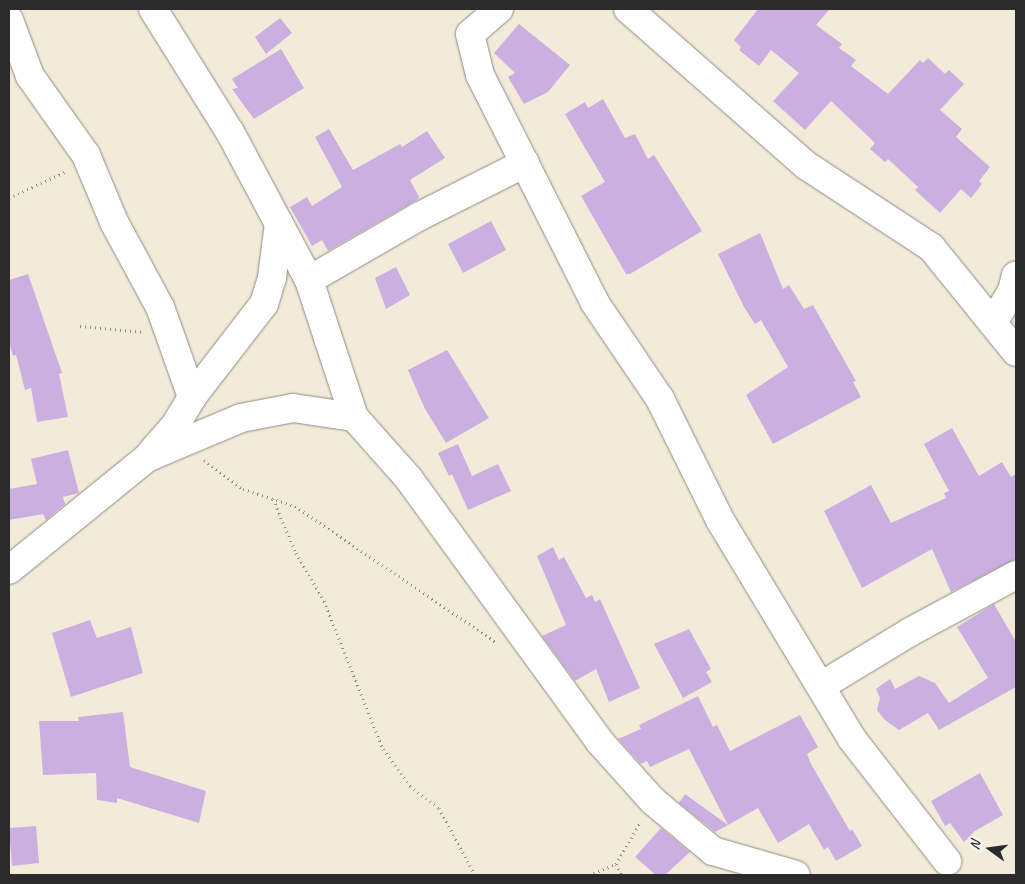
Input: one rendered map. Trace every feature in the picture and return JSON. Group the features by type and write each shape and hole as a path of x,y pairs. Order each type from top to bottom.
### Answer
{"street":[{"path":"153,9 230,132 309,280 354,417 410,479 600,742 653,800 713,851 796,875"},
{"path":"498,9 470,34 480,75 595,303 660,399 720,520 852,739 947,861"},
{"path":"628,9 807,166 931,247 994,321 1016,352"},
{"path":"9,20 30,76 86,155 114,222 160,307 192,397"},
{"path":"309,280 418,217 525,163"},
{"path":"9,570 146,458 176,424 192,397 264,304 272,277 279,223"},
{"path":"994,321 1016,275"},
{"path":"146,458 241,418 293,408 354,417"},
{"path":"821,686 910,632 1016,575"}],"path":[{"path":"9,198 58,177 86,155"},
{"path":"195,462 204,460 243,489 295,506 442,608 504,645"},
{"path":"273,499 296,553 324,601 383,749 410,786 439,808 475,875"},
{"path":"589,875 616,864 653,800"},
{"path":"616,864 622,875"}],"building":[{"path":"758,9 830,9 816,25 842,44 839,48 856,60 851,66 888,94 920,60 923,63 928,58 945,74 949,70 964,84 940,110 962,129 956,137 990,167 979,181 982,184 971,198 961,189 940,213 915,190 918,187 888,159 885,162 870,149 875,143 831,101 805,130 773,101 799,73 771,50 759,66 739,50 741,47 734,40"},
{"path":"280,18 292,33 266,54 255,37"},
{"path":"519,24 570,65 548,92 524,104 508,77 515,73 494,53"},
{"path":"281,49 304,88 254,119 232,89 238,88 232,79"},
{"path":"603,99 625,138 635,134 648,159 654,155 702,231 630,274 626,274 581,196 605,182 565,114 585,102 588,108"},
{"path":"329,129 353,170 400,144 402,147 427,131 445,158 410,180 419,197 417,200 328,251 322,240 312,246 290,207 307,197 312,206 342,187 315,137"},
{"path":"491,221 506,250 463,273 448,244"},
{"path":"760,233 783,289 789,285 804,309 813,305 856,381 853,382 861,397 773,444 746,395 788,367 761,320 755,324 744,307 718,254"},
{"path":"396,267 410,295 386,309 375,278"},
{"path":"28,274 62,373 59,374 68,417 37,422 31,388 25,390 16,355 13,356 9,342 9,280"},
{"path":"447,350 489,418 446,443 425,409 408,370"},
{"path":"952,428 979,476 1002,462 1011,477 1016,474 1016,559 951,592 932,549 862,588 824,511 871,485 891,523 946,498 944,493 949,491 924,444"},
{"path":"458,444 472,476 498,464 511,491 468,510 452,474 449,476 438,453"},
{"path":"68,450 79,493 63,497 65,504 46,520 43,514 9,520 9,489 37,484 31,459"},
{"path":"553,547 559,560 564,557 586,598 592,595 595,602 600,599 640,688 609,702 596,669 575,681 542,636 566,625 537,556"},
{"path":"994,604 1016,642 1016,687 939,730 928,713 899,730 885,720 877,710 880,698 876,689 890,679 895,689 919,676 935,683 949,703 988,678 957,627"},
{"path":"90,620 97,638 131,627 143,673 71,697 52,633"},
{"path":"689,629 711,669 706,672 712,682 683,698 654,644"},
{"path":"698,696 713,727 717,725 730,751 800,715 818,747 807,754 811,764 850,831 852,829 862,846 836,861 828,847 824,850 809,824 778,843 758,808 728,825 689,749 650,767 647,761 641,764 618,739 641,729 639,725"},
{"path":"123,712 130,767 206,791 199,823 117,798 117,803 97,800 96,773 43,775 39,721 79,721 78,717"},
{"path":"980,773 1003,815 975,831 964,842 950,823 945,826 931,801"},
{"path":"685,794 728,825 715,832 679,803"},
{"path":"36,826 39,863 12,866 9,828"},
{"path":"661,828 690,852 665,875 656,875 635,857"}]}
